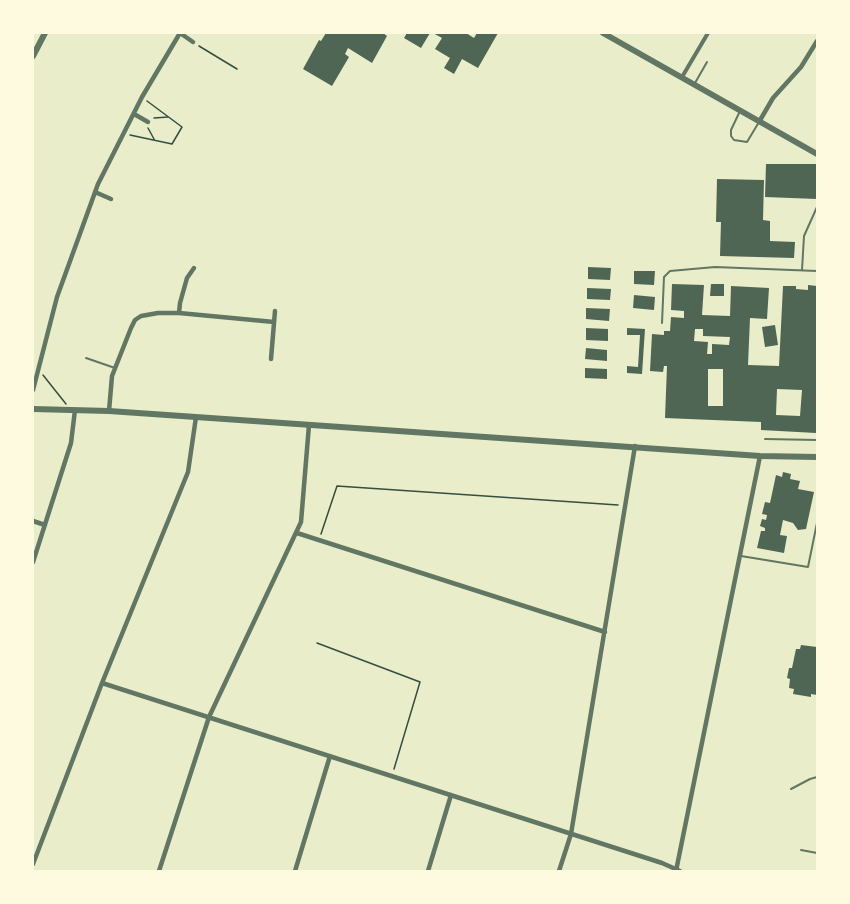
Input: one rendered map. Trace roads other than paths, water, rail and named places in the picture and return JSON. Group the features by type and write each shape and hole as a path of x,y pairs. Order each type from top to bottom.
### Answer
{"street":[{"path":"33,56 45,33"},
{"path":"33,390 57,297 95,192 142,97 180,33 193,42"},
{"path":"603,33 817,154"},
{"path":"681,78 708,33"},
{"path":"759,122 773,98 801,67 817,41"},
{"path":"134,114 148,122"},
{"path":"95,192 111,200"},
{"path":"179,312 185,277 194,268"},
{"path":"271,359 275,311"},
{"path":"109,411 112,376 135,320 148,314 179,312 274,322"},
{"path":"33,409 109,411 760,456 817,457"},
{"path":"33,562 71,443 71,410"},
{"path":"33,864 102,683 188,471 196,417"},
{"path":"159,871 209,717 301,522 309,424"},
{"path":"559,871 571,834 635,446"},
{"path":"102,683 662,863 677,870 760,456"},
{"path":"33,521 45,525"},
{"path":"297,533 605,632"},
{"path":"294,871 330,756"},
{"path":"428,871 451,795"}],"lane":[{"path":"694,85 707,62"},
{"path":"740,111 730,130 734,140 747,142 759,122"},
{"path":"802,271 804,236 817,207"},
{"path":"662,323 664,277 670,271 715,267 817,272"},
{"path":"86,358 115,368"},
{"path":"765,439 817,440"},
{"path":"739,555 808,567 817,523"},
{"path":"791,789 810,778 817,777"},
{"path":"801,850 817,853"}]}
